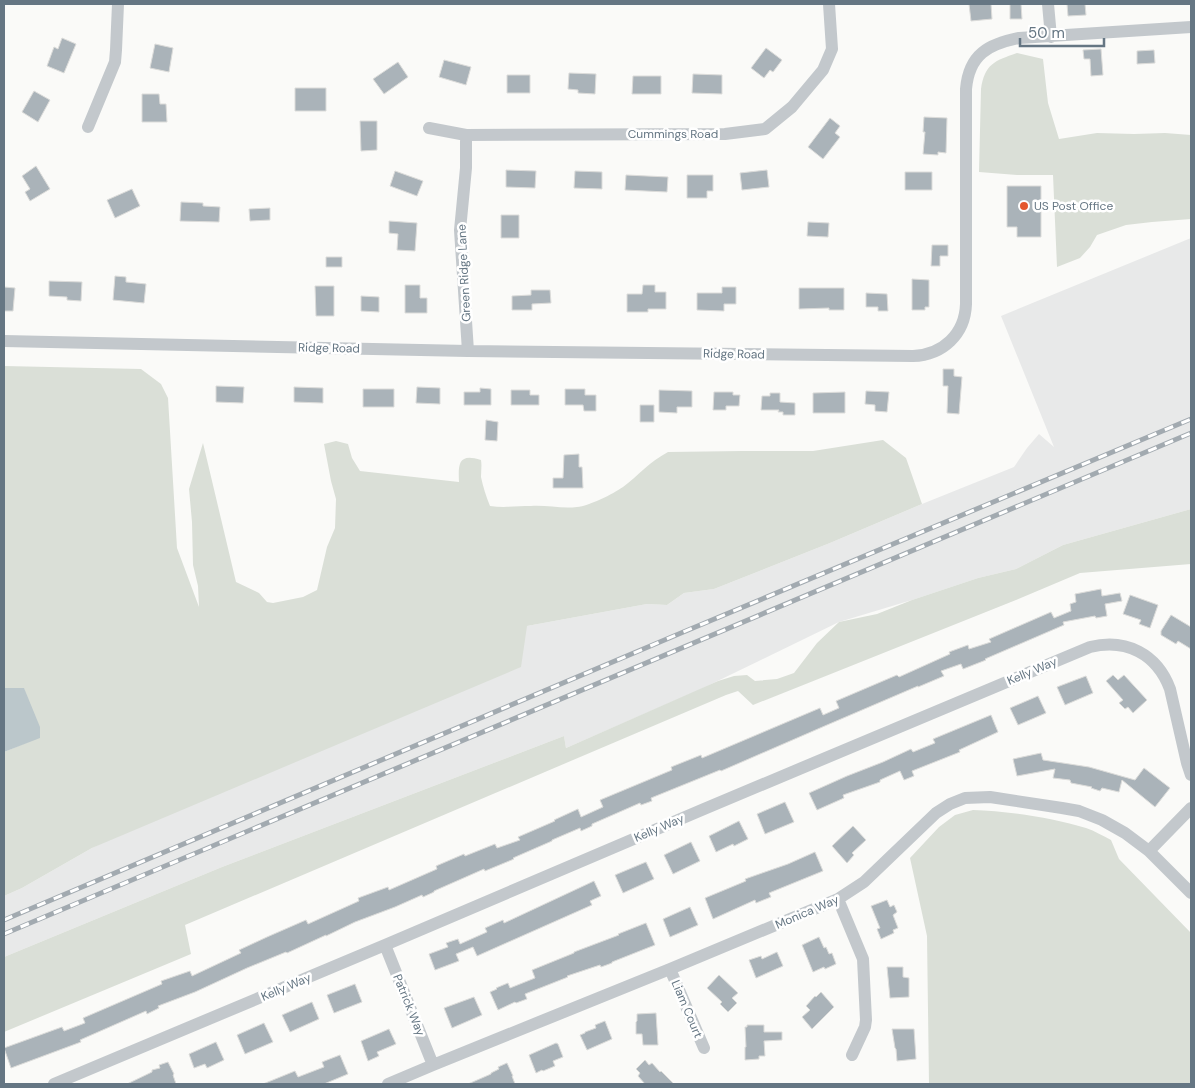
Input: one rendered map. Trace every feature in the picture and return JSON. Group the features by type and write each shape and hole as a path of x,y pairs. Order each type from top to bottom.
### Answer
{"street":[{"path":"88,127 115,62 118,4"},
{"name":"Cummings Road","path":"429,128 466,136 725,134 765,129 792,107 823,70 832,49 829,4"},
{"path":"1048,4 1051,37"},
{"name":"Ridge Road","path":"4,341 468,351 923,355 938,350 947,344 957,333 964,319 966,309 966,89 969,73 979,56 992,46 1019,38 1191,27"},
{"name":"Green Ridge Lane","path":"466,136 466,168 460,230 468,351"},
{"name":"Kelly Way","path":"54,1084 1084,649 1115,644 1133,649 1149,658 1162,672 1170,688 1191,775"},
{"name":"Monica Way","path":"388,1084 670,970 838,899 864,882 936,813 956,801 973,797 990,797 1062,808 1084,813 1102,820 1131,837 1149,851 1191,893"},
{"path":"1149,851 1191,808"},
{"path":"838,899 861,952 864,965 866,1020 865,1027 852,1055"},
{"name":"Patrick Way","path":"385,945 433,1065"},
{"name":"Liam Court","path":"670,970 704,1048"}],"shaded area":[{"path":"1017,53 1043,59 1048,103 1059,139 1097,133 1191,135 1191,219 1126,225 1097,235 1090,247 1080,258 1057,267 1053,175 979,172 981,89 985,74 997,61"},
{"path":"1191,238 1191,509 1063,545 1016,569 978,578 839,622 699,690 566,748 564,736 222,867 4,957 4,896 22,888 92,848 527,626 647,604 667,605 684,593 714,589 1014,467 1039,434 1054,447 1001,316"},
{"path":"4,366 141,369 161,384 168,398 177,548 199,607 198,586 193,565 189,489 203,443 236,582 259,593 267,602 273,603 303,597 317,590 327,547 335,528 336,499 324,444 336,441 348,444 352,458 360,471 459,482 461,461 468,458 481,460 481,477 490,506 566,508 588,504 613,493 668,452 813,451 883,440 906,458 922,504 714,589 684,593 667,605 647,604 527,626 521,667 92,848 22,888 4,896 4,752 40,737 24,689 4,688"},
{"path":"1191,509 1191,564 1080,573 753,705 738,691 726,695 185,925 191,954 4,1032 4,957 222,867 564,736 566,748 718,681 734,676 747,675 755,681 777,679 794,673 817,643 839,622 877,614 978,578 1016,569 1063,545"},
{"path":"4,688 24,688 40,727 40,738 4,752"},
{"path":"973,810 1016,813 1059,821 1086,828 1111,840 1119,859 1191,933 1191,1084 929,1084 927,936 910,858 939,827 955,815"}],"building":[{"path":"969,4 991,4 992,19 971,21"},
{"path":"1010,4 1021,4 1022,19 1010,19"},
{"path":"1067,4 1085,4 1086,15 1068,16"},
{"path":"62,38 76,44 64,73 47,66 54,47 58,49"},
{"path":"155,44 173,48 169,72 150,68"},
{"path":"766,48 782,60 773,72 770,70 764,78 751,68"},
{"path":"1101,49 1103,75 1091,76 1090,59 1084,59 1083,50"},
{"path":"1154,50 1155,63 1137,64 1137,51"},
{"path":"444,60 471,67 466,85 439,77"},
{"path":"398,62 408,77 384,94 373,79"},
{"path":"569,73 596,74 595,94 578,93 578,90 568,89"},
{"path":"693,74 722,75 722,94 692,93"},
{"path":"507,75 530,75 530,93 507,93"},
{"path":"633,76 661,76 661,94 632,94"},
{"path":"295,88 326,88 326,111 295,111"},
{"path":"34,91 50,100 38,122 22,112"},
{"path":"142,94 159,94 160,104 166,104 167,122 142,122"},
{"path":"924,117 947,118 946,153 938,152 938,155 923,154"},
{"path":"830,118 840,126 835,133 840,137 823,159 808,147"},
{"path":"360,121 377,121 377,150 361,151"},
{"path":"36,166 50,189 30,201 25,192 30,189 22,176"},
{"path":"506,170 536,171 535,188 506,187"},
{"path":"767,170 769,187 742,190 740,173"},
{"path":"395,171 423,181 417,196 390,186"},
{"path":"575,171 602,172 602,189 574,188"},
{"path":"905,172 932,172 932,190 905,190"},
{"path":"626,175 668,177 667,192 625,190"},
{"path":"687,175 713,175 713,191 707,191 707,198 687,198"},
{"name":"US Post Office","path":"1007,186 1041,186 1041,237 1017,237 1017,227 1007,227"},
{"path":"132,189 140,206 115,218 107,200"},
{"path":"181,202 203,203 203,206 220,207 219,222 180,221"},
{"path":"270,208 270,220 250,221 249,209"},
{"path":"501,215 519,215 519,238 501,238"},
{"path":"389,221 417,223 415,251 397,250 398,234 389,233"},
{"path":"808,222 829,223 828,237 807,236"},
{"path":"932,245 948,245 948,256 940,256 940,266 931,266"},
{"path":"326,257 342,257 342,267 326,267"},
{"path":"115,276 126,277 126,282 146,284 144,303 113,300"},
{"path":"912,279 929,280 929,307 925,307 925,310 912,310"},
{"path":"49,281 82,282 81,301 67,300 67,297 49,296"},
{"path":"405,285 420,285 420,298 427,298 427,313 405,313"},
{"path":"643,285 655,285 655,292 666,292 666,309 648,309 648,312 627,312 627,294 642,294"},
{"path":"315,286 334,286 334,316 316,316"},
{"path":"4,287 15,288 13,311 4,311"},
{"path":"722,287 736,287 736,304 724,304 724,311 697,310 697,293 722,293"},
{"path":"799,288 844,288 844,310 829,310 829,308 799,309"},
{"path":"531,290 550,290 551,303 532,304 532,310 512,310 512,296 531,295"},
{"path":"866,293 887,294 888,311 878,311 878,307 866,307"},
{"path":"361,296 379,297 379,312 361,311"},
{"path":"943,369 954,369 954,376 962,377 959,414 947,413 948,386 943,386"},
{"path":"216,386 244,387 243,403 216,402"},
{"path":"294,387 323,388 323,403 294,402"},
{"path":"417,387 440,388 440,404 416,403"},
{"path":"480,388 491,389 491,405 464,405 464,392 480,392"},
{"path":"363,389 394,389 394,407 363,407"},
{"path":"565,389 585,389 585,395 596,395 596,411 584,411 583,405 565,405"},
{"path":"511,390 530,390 530,395 539,395 539,405 511,405"},
{"path":"659,390 692,391 692,407 677,407 677,413 659,412"},
{"path":"866,391 889,392 887,412 875,411 875,405 865,404"},
{"path":"714,392 733,392 733,395 740,395 739,406 726,406 726,410 713,410"},
{"path":"845,392 845,413 813,413 813,393"},
{"path":"770,393 780,393 780,402 795,403 795,415 783,415 783,412 778,412 779,410 761,410 762,396 770,396"},
{"path":"640,405 654,405 654,422 640,422"},
{"path":"486,420 498,422 497,441 485,440"},
{"path":"579,454 579,467 582,467 583,488 553,488 553,478 563,478 564,455"},
{"path":"1101,589 1102,596 1120,593 1122,601 1105,604 1107,616 1096,618 1095,616 1063,622 1064,625 986,660 963,669 961,664 941,671 944,676 721,771 651,798 652,801 641,805 640,803 592,824 592,826 581,831 580,828 514,859 485,871 484,869 423,897 422,895 355,922 287,953 158,1006 159,1008 147,1014 146,1011 80,1040 81,1042 11,1068 4,1048 62,1027 64,1031 85,1023 83,1018 162,984 161,981 190,971 192,976 241,953 239,950 267,937 306,920 308,924 359,901 358,898 388,887 389,890 437,869 436,866 464,854 465,856 495,844 497,848 520,840 518,837 578,809 581,817 603,807 600,800 672,770 671,767 701,755 702,758 820,708 823,715 839,708 836,701 897,675 899,677 950,654 949,652 968,645 969,649 991,642 989,639 1051,612 1054,618 1071,611 1070,604 1076,602 1075,594"},
{"path":"1130,595 1158,605 1150,628 1139,624 1141,620 1123,614"},
{"path":"1171,615 1191,627 1191,649 1178,641 1176,644 1161,635 1161,631"},
{"path":"1113,675 1118,680 1124,675 1147,700 1133,713 1128,707 1125,709 1119,703 1123,700 1106,681"},
{"path":"1086,676 1093,693 1065,705 1057,687"},
{"path":"1038,696 1046,713 1018,725 1010,708"},
{"path":"991,715 998,732 959,750 960,752 912,771 914,776 904,780 900,771 880,780 880,782 843,795 844,798 817,810 809,793 911,749 913,752 935,743 933,739"},
{"path":"1041,753 1043,760 1089,767 1135,780 1144,768 1170,788 1155,807 1122,780 1119,792 1102,788 1100,791 1092,787 1071,783 1070,780 1053,778 1055,769 1017,776 1013,759"},
{"path":"785,802 794,822 765,834 757,814"},
{"path":"739,821 748,839 716,852 709,836"},
{"path":"853,826 866,840 852,853 854,855 847,863 832,846"},
{"path":"691,842 700,861 673,874 664,855"},
{"path":"815,852 823,871 769,893 771,897 756,903 755,900 713,919 705,898 746,881 745,879"},
{"path":"646,862 654,879 623,893 615,875"},
{"path":"594,881 601,896 590,901 592,905 477,956 473,947 456,954 459,961 435,970 429,954 448,947 446,943 458,939 460,944 487,932 485,928 503,920 504,923"},
{"path":"887,900 890,907 894,905 897,912 893,915 898,928 893,930 894,933 881,939 877,929 880,928 871,906"},
{"path":"690,907 698,925 670,937 663,919"},
{"path":"646,923 655,945 601,967 600,965 567,976 525,994 527,999 498,1010 490,992 496,988 508,983 510,988 535,978 532,970"},
{"path":"819,937 824,948 826,947 829,954 832,953 836,964 813,972 802,945"},
{"path":"777,952 783,966 756,978 749,960 761,956 762,959"},
{"path":"887,967 903,967 903,977 909,978 909,997 890,998"},
{"path":"719,975 738,993 732,998 737,1003 728,1012 720,1004 722,1002 707,988"},
{"path":"355,984 362,1002 334,1013 327,995"},
{"path":"821,992 834,1007 812,1029 802,1017 810,1010 806,1006"},
{"path":"474,997 482,1015 452,1028 444,1008"},
{"path":"312,1002 319,1019 290,1032 282,1015"},
{"path":"656,1013 658,1045 643,1045 642,1034 636,1034 637,1014"},
{"path":"605,1021 612,1039 587,1050 580,1035 596,1028 595,1025"},
{"path":"264,1023 273,1042 245,1054 237,1035"},
{"path":"747,1025 764,1025 764,1032 782,1032 782,1040 764,1041 765,1056 759,1056 759,1059 745,1060 745,1027"},
{"path":"389,1029 396,1044 377,1052 379,1056 368,1061 361,1041"},
{"path":"892,1029 914,1029 916,1059 897,1061"},
{"path":"216,1042 224,1060 207,1068 205,1064 194,1068 189,1054"},
{"path":"556,1043 563,1057 553,1061 555,1066 536,1073 529,1055"},
{"path":"340,1055 348,1074 324,1084 263,1084 295,1071 298,1077 324,1067 322,1062"},
{"path":"645,1060 649,1065 652,1063 674,1084 645,1084 638,1076 640,1073 636,1069"},
{"path":"168,1062 174,1074 176,1084 127,1084 152,1072 152,1070 160,1068 159,1065"},
{"path":"507,1063 515,1084 468,1084 491,1074 499,1069 498,1067"}],"railway":[{"path":"4,920 1191,419"},
{"path":"4,934 1191,433"}],"place":[{"name":"US Post Office","path":"1024,206"}]}
